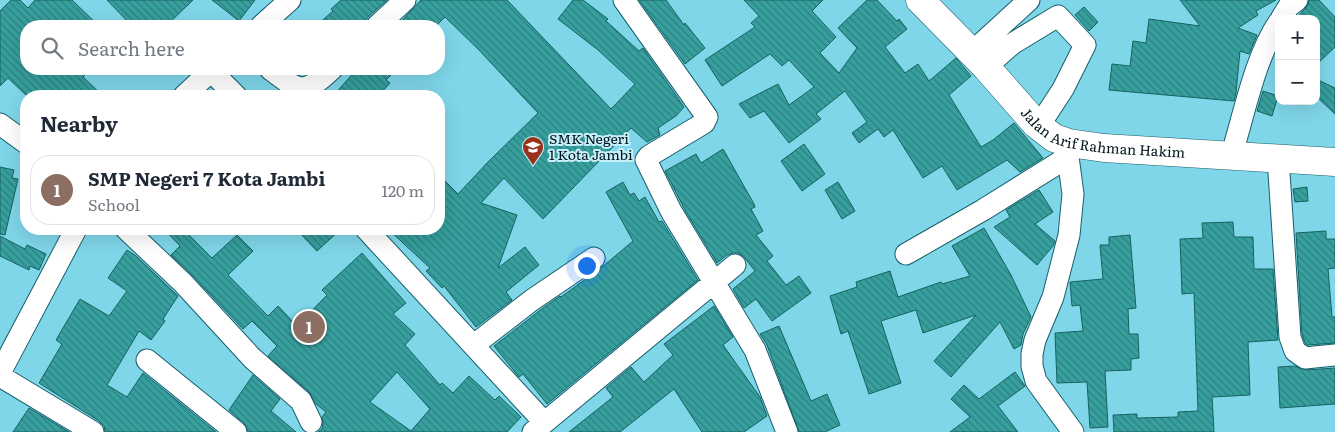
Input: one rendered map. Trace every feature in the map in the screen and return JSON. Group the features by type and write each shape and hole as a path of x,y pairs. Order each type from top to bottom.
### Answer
{"main road":[{"name":"Jalan Arif Rahman Hakim","path":"920,0 988,56"},
{"name":"Jalan Arif Rahman Hakim","path":"938,0 1041,119 1054,138 1068,150 1104,148 1279,152 1335,149"},
{"name":"Jalan Arif Rahman Hakim","path":"1041,119 1072,130 1106,135 1235,143 1335,162"}],"street":[{"path":"383,20 405,0"},
{"path":"624,0 707,116 704,123 649,156 646,160 671,211 755,350 787,432"},
{"path":"988,56 1029,0"},
{"path":"1283,15 1289,6 1297,0"},
{"path":"266,20 278,4"},
{"path":"988,56 1058,16 1085,45 1063,89 1041,119"},
{"path":"1235,143 1260,60 1275,27"},
{"path":"190,90 207,75"},
{"path":"217,75 230,90"},
{"path":"278,75 293,87 305,89 316,84 326,75"},
{"path":"0,124 20,139"},
{"path":"906,254 983,210 1068,150 1073,194 1069,235 1053,297 1034,340 1032,366 1036,381 1073,432"},
{"path":"1279,152 1290,337 1295,351 1305,358 1335,355"},
{"path":"73,235 0,374 93,432"},
{"path":"132,235 183,283 252,358 301,401 310,422"},
{"path":"372,235 474,345 538,427 736,265"},
{"path":"474,345 532,300 594,258"},
{"path":"147,360 236,432"}],"building":[{"path":"11,0 20,0 28,8 35,0 72,0 93,20 20,20 20,75 85,75 83,77 97,90 21,90 8,78 0,86 0,11"},
{"path":"107,0 193,0 172,20 126,20"},
{"path":"212,0 255,0 240,20"},
{"path":"341,0 387,0 366,20 323,20 333,11 331,9"},
{"path":"421,0 507,0 611,109 635,84 598,50 558,19 573,0 583,0 608,19 606,21 639,51 643,48 684,107 676,116 658,128 660,135 647,142 631,128 543,219 504,178 481,203 517,215 498,268 525,247 539,265 506,292 512,300 476,327 444,286 442,288 426,271 430,268 394,235 445,235 445,181 458,194 538,113 445,17 442,20 403,20"},
{"path":"639,0 666,0 684,25 685,23 705,48 685,64"},
{"path":"744,0 823,0 812,11 836,37 820,53 839,73 857,48 838,28 867,0 877,0 897,21 899,19 907,29 885,47 905,73 918,64 929,81 956,58 971,76 949,95 981,147 1014,123 1043,158 1020,172 1007,160 957,190 942,166 923,178 893,130 884,137 878,129 859,143 852,133 867,122 845,91 816,114 821,119 789,143 764,111 750,118 739,104 778,84 789,105 814,87 789,60 782,66 770,54 722,86 705,60 755,27 751,23 759,16"},
{"path":"1180,0 1276,0 1256,11 1258,15 1238,28 1257,35 1249,54 1240,51 1234,101 1109,90 1112,64 1130,66 1133,41 1146,43 1149,19 1200,26"},
{"path":"1309,0 1319,0 1335,17 1335,47 1320,61 1320,15 1299,15 1308,5"},
{"path":"1084,7 1098,22 1089,31 1075,15"},
{"path":"352,75 391,75 386,80 390,83 384,90 338,90"},
{"path":"1320,81 1335,88 1335,114 1320,100"},
{"path":"1263,91 1275,95 1275,105 1272,116 1257,111"},
{"path":"804,144 825,174 802,191 781,161"},
{"path":"723,149 754,204 755,207 751,209 763,231 756,235 773,256 767,261 786,285 799,276 811,293 772,321 756,299 744,308 733,289 755,271 739,253 727,255 717,263 686,212 665,171 696,154 701,163"},
{"path":"0,167 14,170 12,178 18,179 5,235 0,234"},
{"path":"623,182 630,195 634,193 639,201 645,197 659,222 662,221 698,280 547,404 523,374 519,377 494,346 543,308 601,268 633,241 606,192"},
{"path":"838,182 855,211 842,219 825,190"},
{"path":"1307,187 1308,201 1295,202 1293,189"},
{"path":"1039,190 1053,212 1035,224 1055,241 1037,265 994,227 1010,217 1006,210"},
{"path":"1233,222 1234,237 1253,237 1254,269 1273,269 1278,340 1248,342 1250,395 1212,397 1214,432 1114,432 1113,415 1137,414 1137,418 1178,417 1178,412 1198,411 1194,293 1182,294 1180,239 1203,238 1202,223"},
{"path":"984,228 1011,275 1031,317 1023,334 1021,345 1014,349 1000,322 951,377 934,361 976,315 923,333 916,310 881,321 901,383 869,394 848,331 841,334 830,296 857,287 856,282 890,271 898,297 941,282 942,284 970,276 952,246"},
{"path":"1326,231 1326,239 1335,239 1335,268 1328,269 1332,317 1335,317 1335,343 1308,345 1305,343 1302,334 1296,233"},
{"path":"170,235 189,235 212,258 237,235 253,251 228,275 268,316 278,306 297,326 327,295 322,290 362,253 406,303 393,314 415,334 405,345 440,385 442,383 453,393 469,376 495,400 499,396 521,417 507,432 318,432 322,429 322,417 326,412 316,404 309,392 268,356 277,346 252,321 243,329 171,255 180,246","holes":["397,372 430,409 411,431 370,402"]},
{"path":"302,235 334,235 317,251"},
{"path":"1130,235 1136,308 1128,309 1129,334 1138,334 1139,358 1131,359 1131,370 1105,371 1108,427 1090,428 1087,382 1057,383 1055,333 1083,331 1080,305 1072,306 1070,282 1103,279 1100,245 1109,245 1109,237"},
{"path":"0,236 25,249 27,245 46,254 39,270 30,266 29,270 0,256"},
{"path":"127,250 136,256 178,296 163,319 165,321 151,340 139,331 107,385 127,397 143,373 216,432 105,432 104,426 99,421 39,383 62,344 56,340 80,299 109,316 127,291 108,278"},
{"path":"714,306 733,337 723,345 760,397 767,416 744,432 702,432 674,389 620,432 569,432 613,397 606,388 631,367 644,382 673,355 664,344"},
{"path":"779,326 811,401 827,394 840,425 825,432 799,432 767,345 760,334"},
{"path":"1295,366 1306,370 1335,368 1335,404 1280,408 1278,367"},
{"path":"1015,372 1025,386 998,406 1018,432 950,432 970,417 951,399 964,385 979,399"},
{"path":"253,375 280,399 271,411 296,432 248,432 244,423 229,410"},
{"path":"29,408 69,432 13,432"}],"place":[{"name":"SMK Negeri 1 Kota Jambi","path":"533,166"},
{"name":"SMP Negeri 7 Kota Jambi","path":"309,327"}]}
